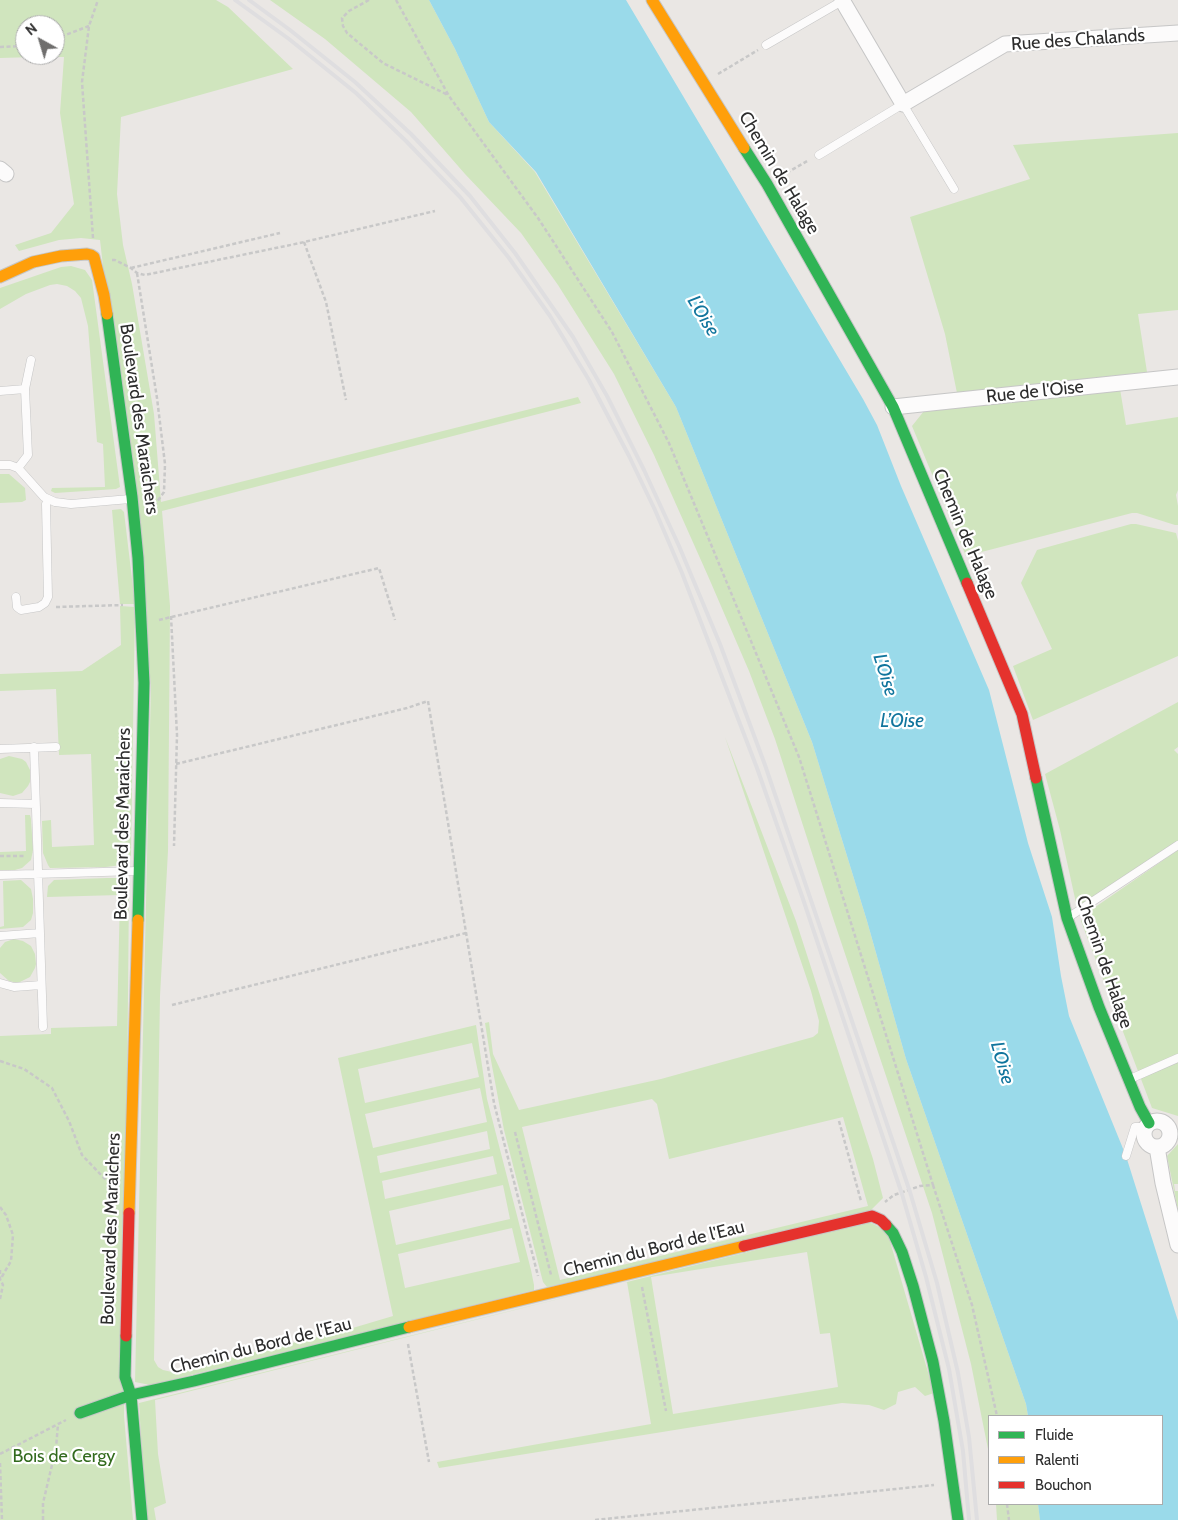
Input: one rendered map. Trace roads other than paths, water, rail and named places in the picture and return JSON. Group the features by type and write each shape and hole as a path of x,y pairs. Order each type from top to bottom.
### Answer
{"street":[{"name":"Chemin de Halage","path":"652,0 767,184 893,407 1022,714 1067,918 1099,1007 1148,1125"},
{"path":"842,1 903,104"},
{"name":"Rue des Chalands","path":"903,104 1005,44 1178,34"},
{"name":"Boulevard des Maraichers","path":"0,278 33,262 60,256 91,254 94,258 104,295 132,499 138,558 144,683 125,1377 131,1395 142,1520"},
{"name":"Rue de l'Oise","path":"893,407 1178,377"},
{"path":"1153,1121 1161,1121 1174,1132 1168,1141 1162,1146 1157,1147 1149,1144 1144,1136 1148,1125 1153,1121"},
{"path":"1157,1147 1163,1183 1178,1245"},
{"name":"Chemin du Bord de l'Eau","path":"80,1413 131,1395 869,1216 881,1220 893,1233 902,1252 913,1286 933,1362 944,1421 958,1520"}],"lane":[{"path":"766,45 842,1"},
{"path":"903,104 954,189"},
{"name":"Rue des Chalands","path":"819,154 903,104"},
{"path":"18,468 28,455 25,389 31,360"},
{"path":"0,391 25,389"},
{"path":"0,465 18,468 40,494 48,500 62,504 132,499"},
{"path":"16,598 17,607 21,610 35,608 47,600 46,504 48,500"},
{"path":"0,748 56,747"},
{"path":"34,748 43,1027"},
{"path":"0,803 35,804"},
{"path":"1067,918 1178,845"},
{"path":"0,875 139,871"},
{"path":"0,936 40,933"},
{"path":"0,983 14,987 41,986"},
{"path":"1128,1079 1178,1058"},
{"path":"1126,1156 1135,1126 1148,1125"}],"water":[{"name":"L’Oise","path":"429,0 626,0 877,425 901,486 989,690 1028,843 1052,917 1069,1016 1126,1156 1178,1321 1178,1520 1040,1520 1038,1505 1163,1505 1163,1415 1028,1415 1026,1404 906,1059 867,921 812,742 676,407 536,172 489,122 455,49"}],"railway":[{"path":"235,0 289,39 356,93 460,197 509,258 550,316 589,380 629,456 682,573 757,768 902,1194 926,1277 949,1369 963,1451 969,1520"},
{"path":"249,0 355,82 411,134 470,196 515,253 573,337 607,396 644,470 679,546 720,644 765,765 910,1192 937,1283 958,1373 969,1437 977,1520"}],"water label":[{"name":"L'Oise","path":"703,316"},
{"name":"L'Oise","path":"885,675"},
{"name":"L'Oise","path":"1002,1063"}],"park label":[{"name":"Bois de Cergy","path":"64,1457"}]}
